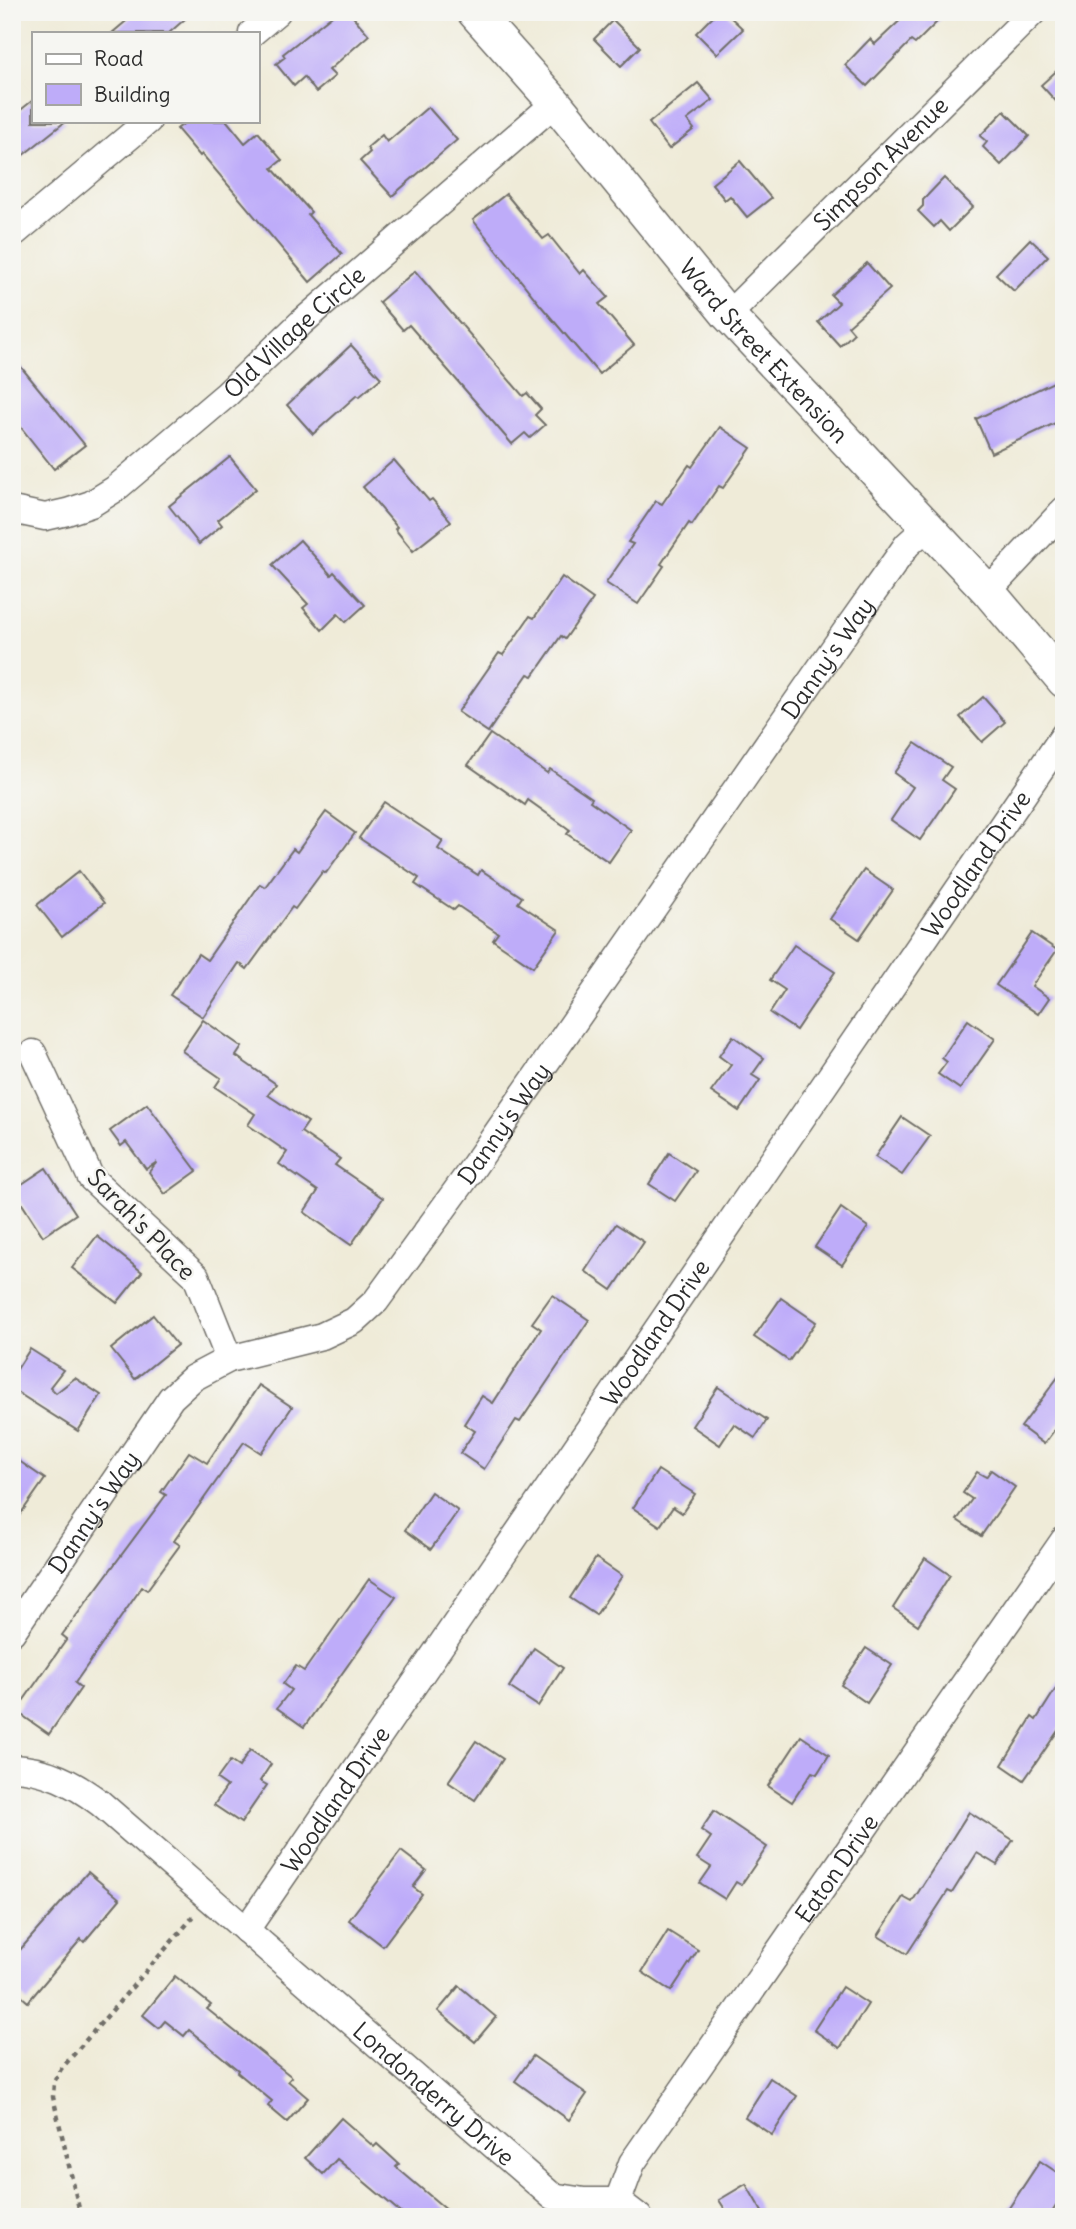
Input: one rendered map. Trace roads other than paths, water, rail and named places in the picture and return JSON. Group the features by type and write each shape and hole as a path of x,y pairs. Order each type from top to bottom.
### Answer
{"street":[{"path":"253,32 277,12"},
{"name":"Ward Street Extension","path":"474,12 555,103 728,315 988,591 1064,681"},
{"name":"Simpson Avenue","path":"728,315 1032,12"},
{"name":"Old Village Circle","path":"12,510 45,517 67,513 115,489 227,394 301,323 555,103"},
{"path":"12,236 147,122"},
{"path":"988,591 1064,510"},
{"name":"Danny's Way","path":"12,1632 171,1398 193,1378 229,1359 322,1336 354,1321 376,1301 467,1177 907,545 928,526"},
{"name":"Woodland Drive","path":"246,1930 1064,736"},
{"name":"Sarah's Place","path":"33,1053 91,1178 196,1276 229,1359"},
{"name":"Eaton Drive","path":"618,2201 632,2163 1064,1540"},
{"path":"12,1768 51,1774 78,1787 150,1844 246,1930"},
{"name":"Londonderry Drive","path":"246,1930 551,2196 584,2201 618,2201"},
{"path":"618,2201 639,2217"}]}
